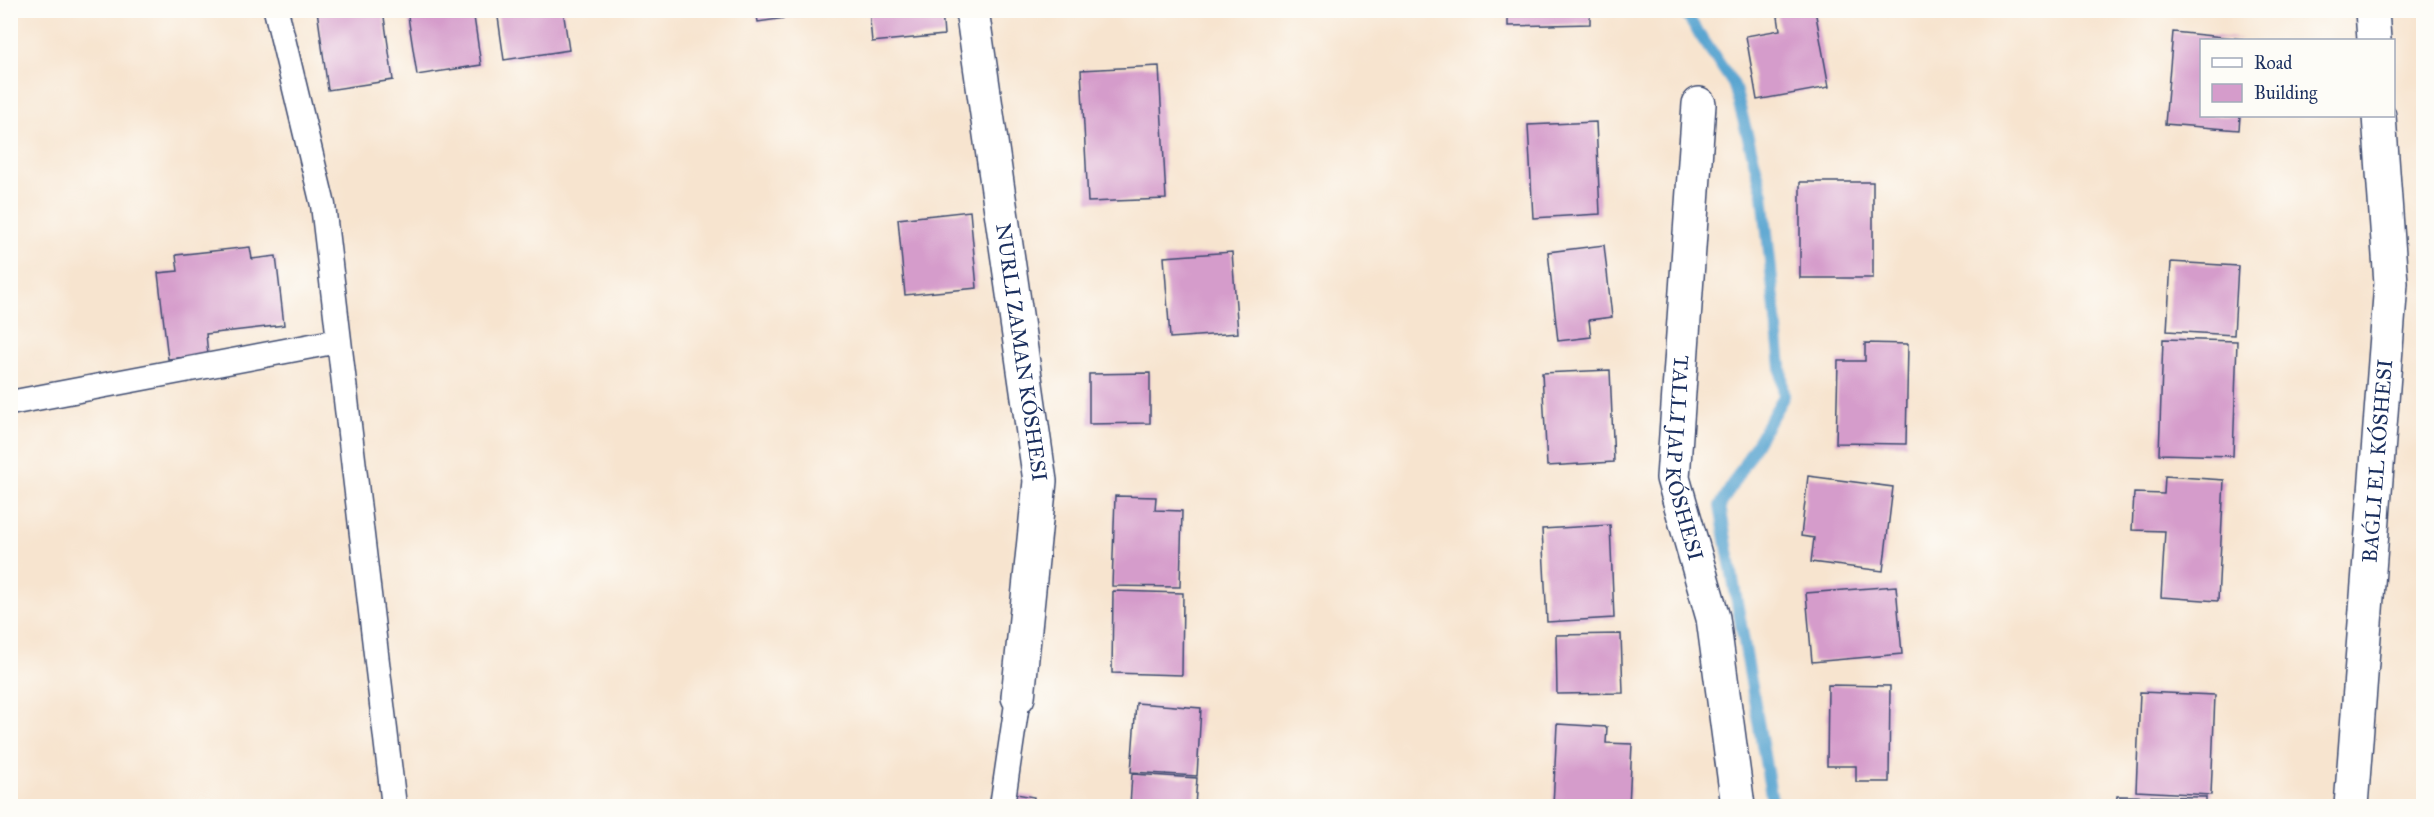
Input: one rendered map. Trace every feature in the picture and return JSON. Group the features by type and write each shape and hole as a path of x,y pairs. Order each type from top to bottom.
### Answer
{"street":[{"path":"972,10 1040,481 1018,697"},
{"path":"2372,10 2374,39"},
{"path":"1699,104 1673,478 1713,618 1738,807"},
{"path":"2351,807 2391,283 2379,117"}],"lane":[{"path":"276,10 323,205 394,807"},
{"path":"10,403 338,341"},
{"path":"1002,807 1018,697"}],"building":[{"path":"317,10 383,10 393,80 328,90"},
{"path":"407,10 473,10 481,65 417,75"},
{"path":"497,10 563,10 569,50 504,60"},
{"path":"756,10 826,10 826,12 758,22"},
{"path":"869,10 942,10 944,35 872,42"},
{"path":"1508,10 1590,10 1590,24 1508,26"},
{"path":"1777,10 1815,10 1829,87 1757,100 1746,36 1780,30"},
{"path":"2173,32 2243,39 2200,39 2200,117 2240,117 2239,130 2165,124"},
{"path":"1159,66 1166,199 1088,202 1081,70"},
{"path":"1596,122 1600,214 1533,218 1528,125"},
{"path":"1800,182 1873,182 1873,278 1800,278"},
{"path":"970,211 977,288 905,295 898,219"},
{"path":"1604,245 1612,317 1589,320 1591,337 1558,341 1548,252"},
{"path":"250,247 252,259 276,256 284,325 206,334 208,355 168,359 158,273 178,271 176,255"},
{"path":"1232,252 1238,333 1170,338 1164,257"},
{"path":"2171,262 2238,266 2234,335 2167,331"},
{"path":"2163,339 2237,341 2233,456 2159,454"},
{"path":"1865,343 1908,344 1906,444 1836,443 1838,361 1865,361"},
{"path":"1610,370 1614,462 1547,466 1542,373"},
{"path":"1150,373 1150,423 1089,424 1089,374"},
{"path":"1808,476 1893,487 1883,571 1811,562 1814,538 1801,536"},
{"path":"2165,476 2224,480 2218,601 2161,597 2165,531 2132,530 2134,493 2164,494"},
{"path":"1115,496 1156,497 1155,510 1182,511 1180,587 1112,586"},
{"path":"1610,525 1614,618 1547,622 1542,529"},
{"path":"1896,586 1902,654 1812,662 1806,593"},
{"path":"1113,591 1183,593 1182,675 1112,673"},
{"path":"1621,634 1623,693 1557,694 1556,635"},
{"path":"1828,685 1890,686 1889,782 1856,782 1856,766 1827,766"},
{"path":"2140,692 2215,695 2211,795 2136,791"},
{"path":"1136,703 1201,708 1197,776 1131,772"},
{"path":"1557,724 1607,727 1606,743 1632,744 1629,806 1553,806"},
{"path":"1132,774 1197,778 1195,806 1130,806"},
{"path":"1016,794 1034,797 1033,806 1013,806"},
{"path":"2117,796 2206,797 2206,806 2116,806"}],"waterway":[{"path":"1683,10 1734,85 1763,194 1784,396 1720,506 1773,806"}]}
